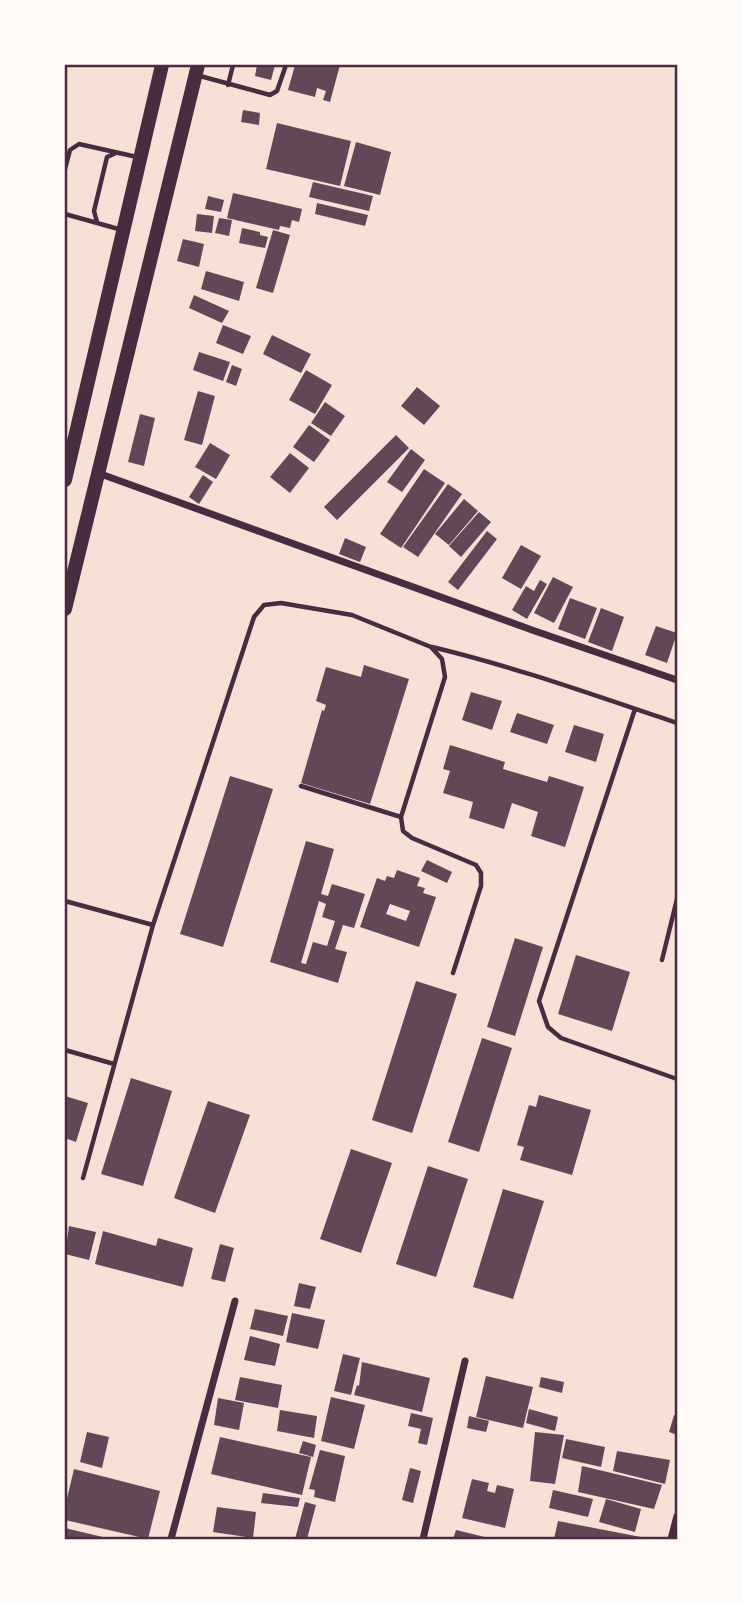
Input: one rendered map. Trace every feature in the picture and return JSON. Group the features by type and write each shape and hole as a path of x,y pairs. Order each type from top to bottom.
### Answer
{"main road":[{"path":"65,480 162,65"},
{"path":"65,609 197,70"}],"street":[{"path":"98,473 532,631 677,680"},
{"path":"171,1539 235,1301"},
{"path":"423,1539 465,1361"},
{"path":"671,1539 677,1516"}],"lane":[{"path":"228,85 233,65"},
{"path":"197,70 228,85 270,94 277,91 286,65"},
{"path":"65,169 70,150 79,144 140,158"},
{"path":"97,222 94,211 107,157 117,152"},
{"path":"65,214 123,230"},
{"path":"83,1178 153,925 254,617 264,605 281,603 352,615 431,647 484,659 677,723"},
{"path":"431,647 442,659 445,677 401,817 403,831 412,838 476,865 481,873 481,886 453,973"},
{"path":"635,709 539,1002 548,1027 561,1038 677,1079"},
{"path":"301,786 401,817"},
{"path":"662,960 677,899"},
{"path":"65,901 153,925"},
{"path":"65,1050 114,1064"}],"building":[{"path":"257,65 275,65 271,80 255,76"},
{"path":"295,65 340,65 330,102 323,100 326,91 317,88 315,97 288,90"},
{"path":"243,110 260,113 259,125 241,122"},
{"path":"277,123 351,141 340,186 266,169"},
{"path":"356,142 391,152 380,195 344,186"},
{"path":"313,182 373,196 369,211 309,197"},
{"path":"233,193 302,209 299,222 292,220 290,228 280,226 279,230 227,218"},
{"path":"208,196 224,200 221,212 205,209"},
{"path":"317,203 368,215 365,226 315,214"},
{"path":"197,214 214,216 212,233 195,231"},
{"path":"219,218 232,220 229,236 215,233"},
{"path":"242,228 260,232 260,235 268,237 265,248 239,243"},
{"path":"273,230 290,235 273,293 256,288"},
{"path":"183,239 204,244 199,267 177,261"},
{"path":"206,271 244,282 239,301 201,289"},
{"path":"194,295 229,311 222,323 189,308"},
{"path":"223,325 251,336 243,354 216,343"},
{"path":"272,335 311,354 301,373 263,354"},
{"path":"199,352 230,362 223,381 193,370"},
{"path":"232,365 242,369 236,386 226,382"},
{"path":"306,370 332,385 315,414 289,400"},
{"path":"417,387 440,406 424,425 401,406"},
{"path":"198,391 215,396 202,445 184,440"},
{"path":"325,402 345,416 331,436 311,423"},
{"path":"140,414 155,418 144,466 128,462"},
{"path":"309,425 330,440 314,462 293,447"},
{"path":"396,435 409,448 337,520 324,507"},
{"path":"210,443 230,455 216,479 195,467"},
{"path":"411,449 425,460 402,492 387,482"},
{"path":"290,453 309,468 290,493 270,477"},
{"path":"424,469 445,483 401,548 380,534"},
{"path":"203,475 213,482 199,504 189,497"},
{"path":"448,484 462,494 418,557 403,547"},
{"path":"464,499 478,511 449,545 435,534"},
{"path":"479,512 491,522 461,557 449,546"},
{"path":"487,531 497,539 458,590 448,582"},
{"path":"345,538 366,547 360,562 339,554"},
{"path":"521,545 541,556 521,589 502,578"},
{"path":"553,577 573,587 554,623 534,613"},
{"path":"540,580 547,584 527,619 512,610 526,586 534,591"},
{"path":"570,598 597,608 585,639 558,629"},
{"path":"601,608 624,617 612,651 588,642"},
{"path":"656,626 677,633 667,663 645,655"},
{"path":"364,665 409,679 370,804 301,783 322,710 324,711 326,705 316,701 326,667 361,677"},
{"path":"471,692 502,701 492,730 462,720"},
{"path":"517,713 554,725 547,744 510,732"},
{"path":"574,725 604,734 596,762 565,752"},
{"path":"450,745 505,762 503,769 547,782 549,776 584,787 565,847 531,836 538,812 512,803 504,829 469,818 473,802 443,793 450,771 443,769"},
{"path":"230,776 273,789 223,947 180,934"},
{"path":"306,841 334,849 321,894 328,896 332,884 365,894 354,928 343,925 335,949 347,952 338,983 270,962","holes":["319,901 326,904 322,917 335,921 327,946 313,942 306,964 301,963"]},
{"path":"427,860 452,872 447,883 421,871"},
{"path":"397,870 420,878 417,886 425,888 423,893 436,897 419,947 360,927 377,878 385,881 387,876 394,878","holes":["390,904 410,911 406,921 386,914"]},
{"path":"515,938 543,947 515,1036 487,1027"},
{"path":"576,955 630,972 612,1031 558,1014"},
{"path":"416,981 457,994 412,1133 372,1120"},
{"path":"482,1038 512,1048 479,1152 448,1142"},
{"path":"131,1078 172,1091 143,1186 101,1174"},
{"path":"539,1095 591,1110 572,1175 520,1160 524,1147 517,1145 529,1105 536,1107"},
{"path":"65,1096 88,1103 76,1142 65,1138"},
{"path":"208,1101 250,1115 215,1213 174,1198"},
{"path":"351,1149 392,1163 361,1253 320,1239"},
{"path":"428,1166 468,1179 436,1277 396,1264"},
{"path":"503,1189 544,1201 513,1299 473,1287"},
{"path":"69,1226 96,1232 89,1260 65,1254"},
{"path":"103,1231 156,1246 158,1238 193,1248 183,1287 95,1264"},
{"path":"220,1244 234,1248 225,1282 211,1279"},
{"path":"299,1283 316,1287 310,1309 294,1306"},
{"path":"255,1309 288,1316 283,1336 250,1329"},
{"path":"292,1313 325,1320 318,1349 286,1342"},
{"path":"250,1336 280,1344 275,1366 244,1360"},
{"path":"343,1354 360,1358 351,1395 334,1391"},
{"path":"362,1362 430,1378 422,1412 354,1395 357,1385 359,1386"},
{"path":"486,1376 533,1387 523,1428 476,1417"},
{"path":"240,1377 282,1385 278,1408 235,1400"},
{"path":"541,1377 564,1382 562,1393 539,1387"},
{"path":"331,1397 365,1405 354,1449 321,1441"},
{"path":"218,1398 244,1403 239,1430 214,1425"},
{"path":"529,1409 558,1417 555,1431 526,1423"},
{"path":"280,1410 317,1416 314,1438 277,1431"},
{"path":"411,1413 433,1418 427,1445 418,1443 421,1429 408,1426"},
{"path":"674,1415 677,1416 677,1435 669,1432"},
{"path":"469,1416 489,1421 486,1432 467,1428"},
{"path":"87,1432 109,1437 102,1468 80,1462"},
{"path":"535,1432 564,1435 555,1484 530,1481"},
{"path":"220,1437 311,1457 302,1495 211,1474"},
{"path":"566,1439 605,1447 601,1467 562,1458"},
{"path":"303,1441 316,1445 313,1457 299,1453"},
{"path":"320,1450 345,1456 335,1502 314,1497 315,1490 309,1489"},
{"path":"617,1451 670,1460 665,1484 613,1471"},
{"path":"582,1466 662,1485 654,1509 578,1492"},
{"path":"410,1468 421,1471 413,1503 402,1500"},
{"path":"74,1469 160,1491 148,1539 65,1520 65,1507"},
{"path":"472,1479 489,1483 487,1491 495,1493 497,1485 514,1489 505,1528 462,1518"},
{"path":"553,1490 593,1499 588,1517 549,1508"},
{"path":"263,1493 300,1498 298,1507 261,1503"},
{"path":"606,1499 641,1509 635,1532 599,1522"},
{"path":"305,1502 316,1505 307,1539 295,1539"},
{"path":"217,1507 256,1512 253,1538 213,1532"},
{"path":"558,1521 646,1538 646,1539 554,1539"},
{"path":"65,1528 107,1538 65,1539"},
{"path":"456,1530 489,1538 453,1539"}]}
